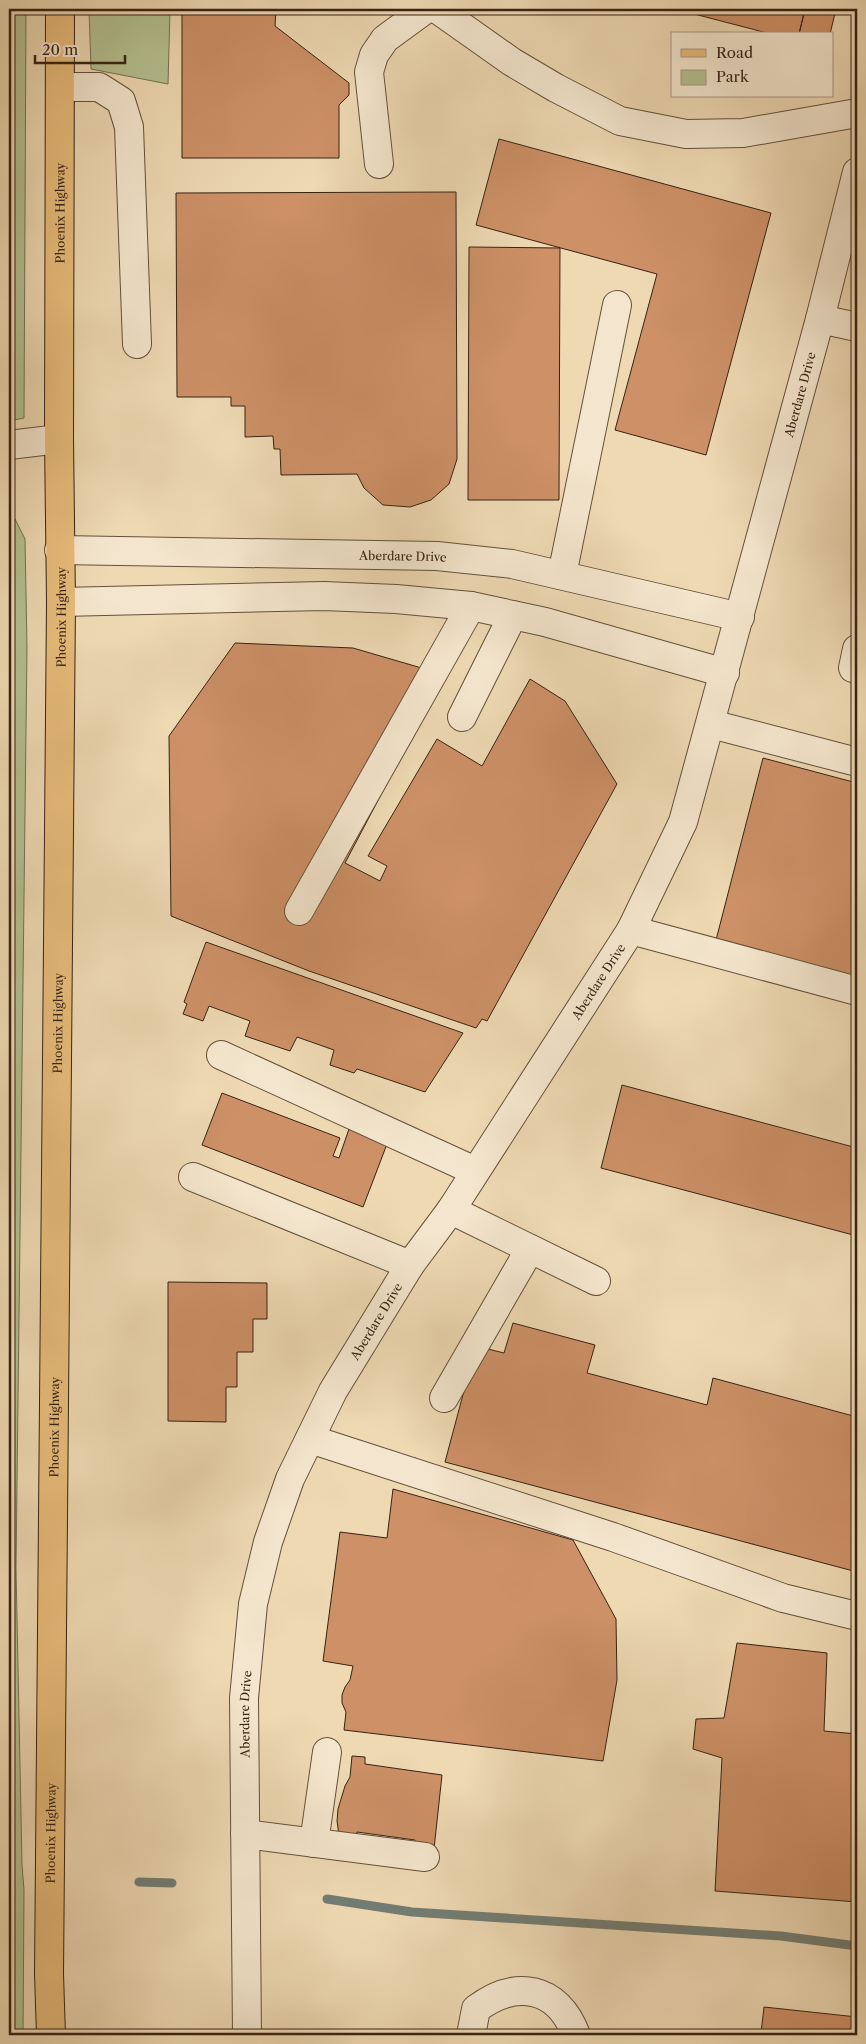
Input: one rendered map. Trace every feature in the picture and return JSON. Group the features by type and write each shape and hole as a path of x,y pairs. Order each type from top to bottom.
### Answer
{"main road":[{"name":"Phoenix Highway","path":"51,2035 49,1974 53,1346 61,602 58,439 60,9"}],"street":[{"path":"437,9 512,62 556,88 620,121 686,134 743,133 857,113"},
{"path":"379,164 369,72 374,55 385,39 417,16"},
{"path":"60,88 99,87 121,102 129,127 137,344"},
{"name":"Aberdare Drive","path":"247,2035 244,1698 253,1604 268,1542 290,1480 334,1391 410,1266 451,1210 632,930 683,822 820,319 857,172"},
{"path":"562,575 617,305"},
{"path":"820,319 857,327"},
{"path":"9,445 58,439"},
{"name":"Aberdare Drive","path":"59,550 437,556 512,564 740,616"},
{"path":"61,602 324,596 396,599 471,606 544,622 725,673"},
{"path":"299,911 471,606"},
{"path":"462,717 513,615"},
{"path":"711,724 857,762"},
{"path":"632,930 857,992"},
{"path":"221,1055 475,1171"},
{"path":"193,1177 410,1266"},
{"path":"451,1210 596,1281"},
{"path":"444,1398 530,1249"},
{"path":"310,1439 613,1537 783,1598 857,1616"},
{"path":"314,1843 327,1752"},
{"path":"245,1834 424,1857"},
{"path":"471,2035 476,2010 502,1994 518,1990 541,1994 556,2004 570,2019 576,2035"}],"green space":[{"path":"9,9 26,9 24,418 9,421"},
{"path":"89,9 170,9 168,84 91,69"},
{"path":"9,515 15,519 25,539 27,647 16,1568 24,1890 23,2035 9,2035"}],"building":[{"path":"182,9 276,9 275,26 349,83 349,95 339,105 339,158 182,158"},
{"path":"675,9 805,9 799,32 763,32"},
{"path":"805,9 836,9 830,32 799,32"},
{"path":"499,139 771,213 706,455 615,430 657,274 476,225"},
{"path":"456,192 457,459 449,484 431,500 410,507 383,505 364,488 357,474 281,475 280,449 274,449 273,436 245,437 245,406 231,406 231,397 177,397 176,193"},
{"path":"469,247 560,248 559,500 468,500"},
{"path":"235,643 353,648 425,669 442,679 345,863 380,881 387,866 368,856 437,739 482,766 530,679 565,701 617,784 487,1021 482,1019 476,1028 309,971 171,916 169,736"},
{"path":"763,758 857,783 857,979 716,940"},
{"path":"206,942 463,1033 425,1092 357,1069 354,1073 330,1065 334,1050 297,1037 290,1051 245,1036 250,1021 209,1006 203,1021 183,1014 187,1004 184,1002"},
{"path":"622,1085 857,1148 857,1236 601,1168"},
{"path":"222,1093 340,1138 333,1156 339,1158 349,1129 387,1144 363,1207 202,1145"},
{"path":"168,1282 267,1283 267,1319 253,1319 253,1352 237,1352 237,1387 226,1387 226,1422 168,1421"},
{"path":"513,1323 595,1345 587,1373 707,1405 713,1378 857,1417 857,1572 445,1462 476,1346 504,1353"},
{"path":"393,1489 573,1540 616,1619 617,1680 603,1761 344,1730 346,1712 342,1703 342,1695 350,1680 353,1666 323,1661 340,1532 387,1538"},
{"path":"737,1643 827,1653 824,1731 857,1734 857,1902 715,1891 722,1758 693,1749 696,1719 724,1718"},
{"path":"352,1756 365,1757 365,1764 442,1775 434,1849 413,1846 415,1840 357,1832 356,1837 339,1835 338,1809 345,1786 350,1777"},
{"path":"764,2007 857,2017 857,2035 752,2035 752,2033 761,2033"}],"waterway":[{"path":"139,1882 172,1883"},
{"path":"327,1899 412,1912 781,1936 857,1946"}]}
